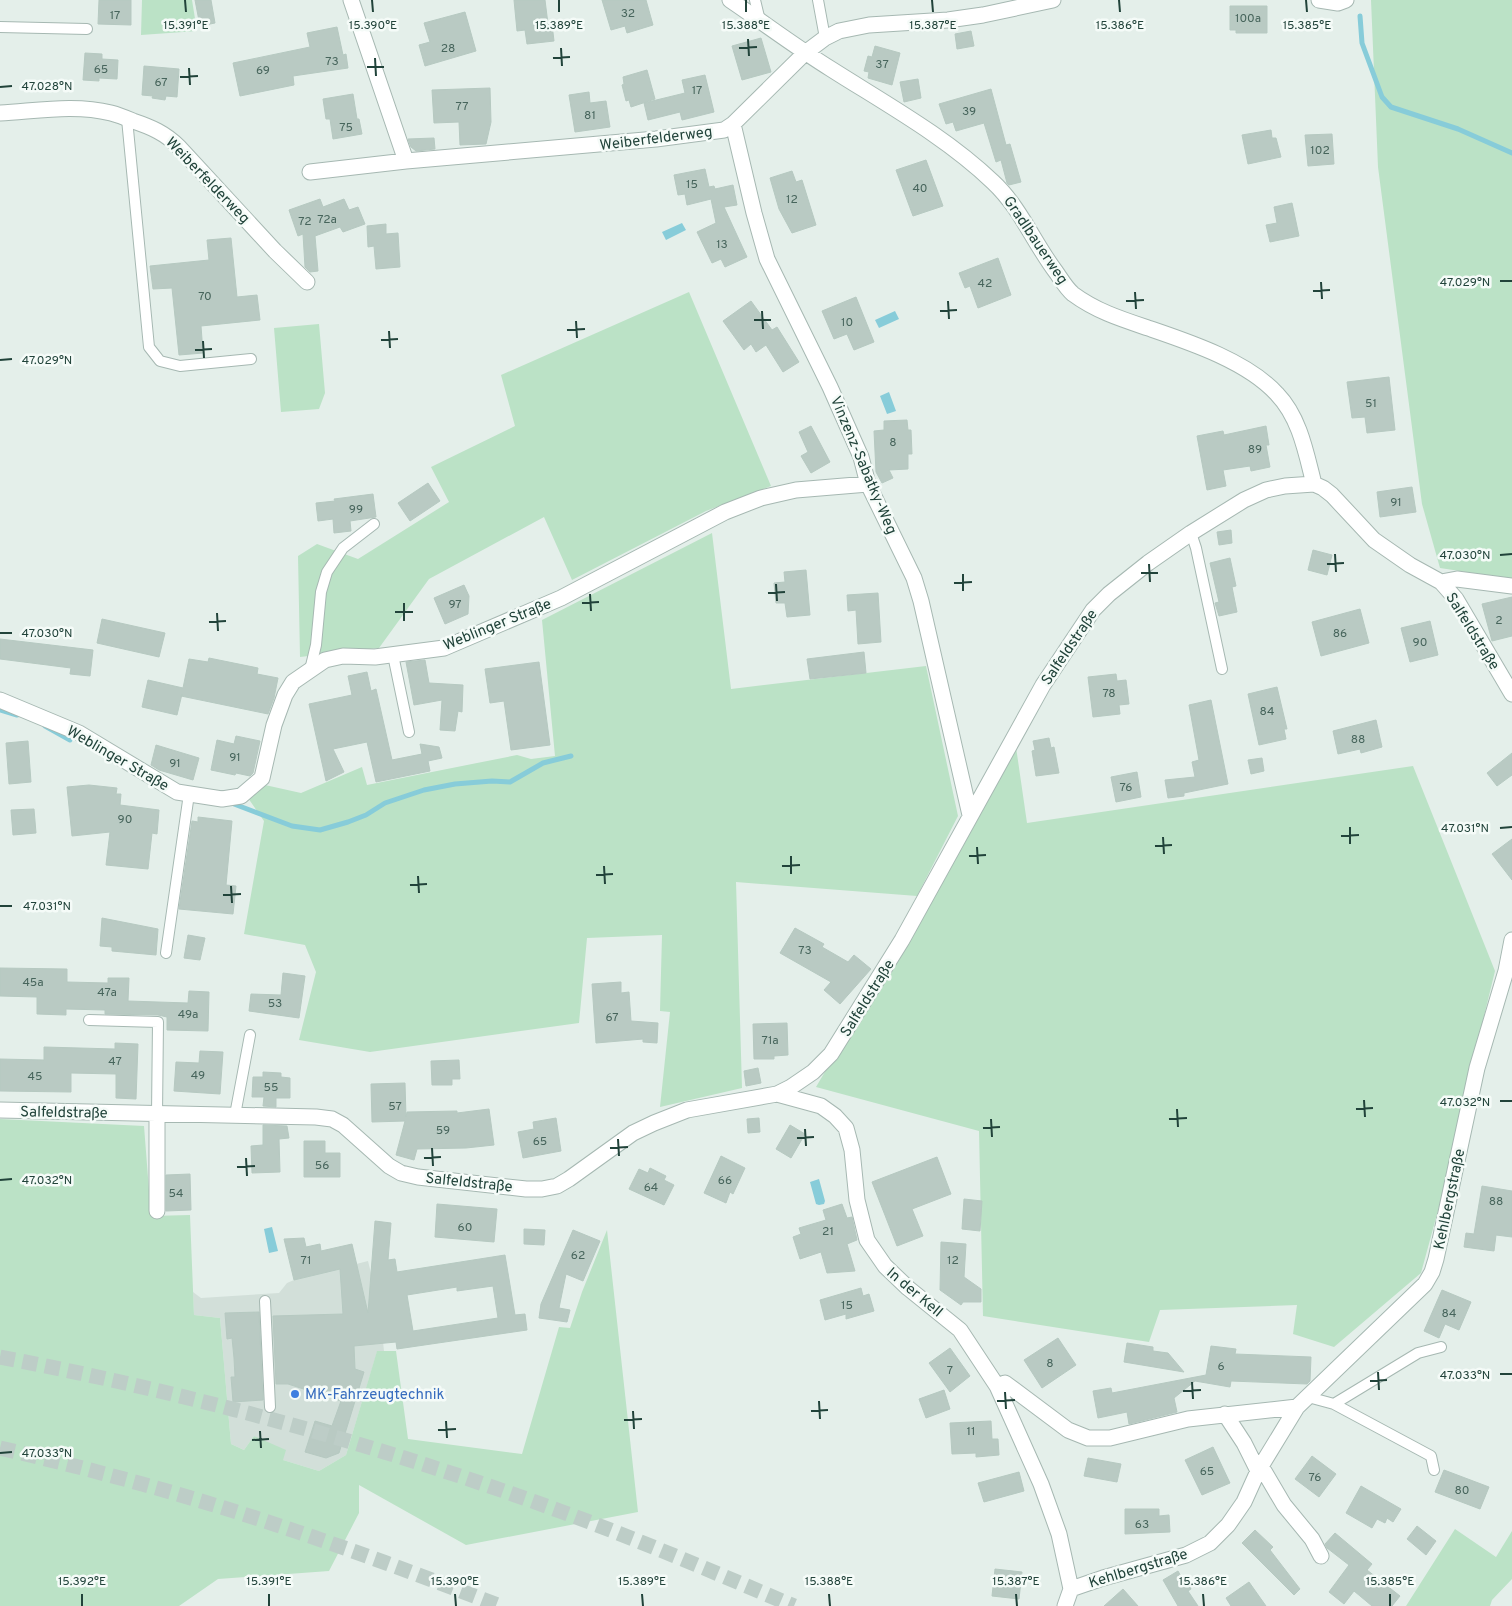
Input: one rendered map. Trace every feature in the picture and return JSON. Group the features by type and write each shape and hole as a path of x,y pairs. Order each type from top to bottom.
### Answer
{"street":[{"path":"351,0 406,161"},
{"name":"Gradlbauerweg","path":"730,0 805,53 949,145 992,181 1005,194 1042,254 1071,292 1105,314 1184,340 1227,359 1257,377 1278,394 1291,414 1302,437 1314,484"},
{"name":"Weiberfelderweg","path":"310,172 406,161 656,139 724,130 733,124 805,53 825,38 839,31 869,25 956,19 1053,0"},
{"path":"1319,0 1338,3 1346,0"},
{"name":"Weiberfelderweg","path":"0,113 66,108 113,113 169,136 226,195 275,251 308,282"},
{"name":"Vinzenz-Sabatky-Weg","path":"733,124 767,259 830,387 861,457 868,484 914,578 921,601 970,815"},
{"name":"Weblinger Straße","path":"0,700 79,733 177,792 222,799 241,796 262,778 274,725 285,695 293,682 325,660 344,656 375,657 444,648 561,598 725,512 761,498 796,490 868,484"},
{"name":"Salfeldstraße","path":"0,1110 316,1117 332,1120 343,1126 389,1166 401,1173 418,1177 542,1189 557,1186 569,1179 632,1133 654,1123 687,1110 777,1094 791,1088 813,1072 831,1054 902,940 1043,685 1093,610 1128,579 1191,533 1244,500 1266,490 1285,486 1314,484 1332,495 1374,540 1410,565 1441,582 1456,599 1512,694"},
{"path":"1441,582 1457,579 1512,586"},
{"name":"Kehlbergstraße","path":"1065,1606 1071,1589 1186,1555 1210,1543 1228,1524 1244,1502 1259,1469 1303,1402 1425,1284 1432,1272 1477,1068 1506,971 1512,940"},
{"name":"Salfeldstraße","path":"777,1094 821,1106 835,1116 846,1128"},
{"path":"157,1114 157,1211"},
{"name":"In der Kell","path":"846,1128 852,1150 857,1200 867,1240 885,1266 908,1288 960,1330 997,1386 1041,1484 1059,1534 1071,1589"},
{"path":"997,1386 1005,1384 1068,1430 1088,1438 1110,1438 1188,1420 1303,1402"},
{"path":"1225,1414 1259,1469 1284,1505 1312,1539 1321,1556"}],"lane":[{"path":"756,0 760,21"},
{"path":"818,0 825,38"},
{"path":"0,27 87,29"},
{"path":"127,118 149,347 160,360 180,366 251,359"},
{"path":"310,670 316,645 321,592 327,572 344,548 374,524"},
{"path":"1191,533 1196,548 1222,670"},
{"path":"393,655 409,732"},
{"path":"166,953 189,794"},
{"path":"89,1020 158,1022 157,1114"},
{"path":"236,1115 250,1035"},
{"path":"265,1301 270,1407"},
{"path":"1334,1404 1418,1352 1441,1347"},
{"path":"1303,1402 1334,1404 1431,1456 1434,1470"}],"shaded area":[{"name":"MK-Fahrzeugtechnik","path":"368,1261 379,1305 384,1351 377,1352 346,1455 319,1471 283,1460 254,1436 244,1450 231,1444 220,1318 194,1315 193,1292 201,1298 279,1293 287,1283 294,1280"}],"green space":[{"path":"142,0 192,0 197,31 141,35"},
{"path":"1371,0 1512,0 1512,579 1440,568 1422,504 1378,167"},
{"path":"689,292 771,486 706,511 572,580 544,517 429,579 379,648 300,657 298,556 317,544 358,559 449,502 431,467 515,426 501,375"},
{"path":"319,324 325,393 319,409 281,412 274,328"},
{"path":"712,533 731,689 926,666 958,816 917,896 736,882 742,1088 660,1107 670,1012 660,1011 662,935 587,938 579,1023 370,1052 299,1040 316,972 305,945 244,934 264,821 248,798 265,785 301,793 362,767 367,785 517,755 531,759 555,756 542,620"},
{"path":"1016,747 1027,823 1413,766 1495,971 1446,1181 1421,1273 1334,1347 1293,1334 1297,1305 1160,1310 1149,1342 983,1316 979,1131 816,1087"},
{"path":"0,1119 144,1126 151,1216 190,1215 194,1315 220,1318 231,1444 244,1450 254,1436 286,1450 283,1460 319,1471 346,1455 377,1351 396,1351 408,1439 522,1454 559,1327 570,1328 607,1230 638,1512 466,1545 359,1485 359,1513 329,1571 218,1579 179,1606 0,1606"},
{"path":"1455,1529 1496,1557 1512,1531 1512,1579 1492,1600 1490,1606 1406,1606"}],"water":[{"path":"682,223 686,230 666,240 662,232"},
{"path":"895,311 899,319 879,328 875,320"},
{"path":"889,392 896,411 887,414 880,396"},
{"path":"819,1179 825,1201 824,1204 819,1205 816,1204 810,1182"},
{"path":"272,1227 278,1251 269,1253 264,1229"}],"building":[{"path":"99,0 131,0 131,25 98,24"},
{"path":"195,0 211,0 215,23 200,26"},
{"path":"514,0 545,0 548,24 552,24 554,41 527,44 525,30 517,31"},
{"path":"602,0 646,0 653,25 627,33 625,26 611,30"},
{"path":"1230,6 1267,6 1267,33 1236,33 1236,30 1230,30"},
{"path":"465,12 476,51 425,66 419,45 430,42 424,23"},
{"path":"337,27 343,55 346,54 348,68 293,76 294,85 240,96 233,63 310,47 307,33"},
{"path":"971,31 974,46 957,49 955,34"},
{"path":"761,38 771,72 742,80 732,46"},
{"path":"875,46 900,53 892,85 868,78 869,72 864,71 868,56 872,57"},
{"path":"85,53 102,54 102,59 118,60 117,79 99,78 99,81 83,80"},
{"path":"144,66 179,69 177,97 166,96 165,100 142,95"},
{"path":"647,70 655,99 631,107 629,100 626,101 622,85 624,84 623,77"},
{"path":"705,75 714,112 682,120 680,112 648,120 644,103 685,93 682,80"},
{"path":"918,79 921,98 904,102 900,82"},
{"path":"490,88 491,122 486,144 460,145 459,122 434,123 432,90"},
{"path":"991,89 1006,145 1010,144 1021,182 1009,185 1007,183 1001,160 996,162 984,123 956,131 953,122 946,124 939,104"},
{"path":"589,92 590,103 606,101 610,127 575,132 569,95"},
{"path":"353,94 357,119 359,119 362,134 333,139 330,119 326,119 323,99"},
{"path":"1271,130 1272,138 1276,138 1281,157 1248,164 1242,135"},
{"path":"1332,134 1334,164 1308,166 1305,135"},
{"path":"434,138 435,149 416,151 411,147 408,139"},
{"path":"926,160 943,206 913,216 896,170"},
{"path":"705,169 709,187 714,186 715,189 733,185 737,205 724,207 747,257 725,267 721,259 712,263 697,232 716,223 711,199 687,205 685,194 678,195 674,175"},
{"path":"792,171 796,182 802,180 816,225 792,233 779,209 770,178"},
{"path":"320,199 323,207 344,199 349,210 358,207 365,224 343,232 340,227 315,236 318,271 310,272 305,267 303,234 298,236 289,210"},
{"path":"1292,203 1299,236 1270,242 1266,225 1277,223 1274,207"},
{"path":"386,224 386,234 398,233 400,267 376,269 374,246 368,247 367,226"},
{"path":"231,238 237,297 257,295 260,320 201,326 203,353 179,355 172,288 153,289 150,266 209,260 207,240"},
{"path":"998,258 1011,295 978,308 970,286 965,288 959,273"},
{"path":"856,297 874,342 854,350 847,334 834,339 822,311"},
{"path":"751,301 772,330 777,327 799,362 783,372 766,345 756,352 751,344 744,350 723,321"},
{"path":"1389,377 1395,430 1367,433 1365,417 1352,418 1347,382"},
{"path":"907,420 908,430 911,430 912,454 908,454 908,469 889,470 893,478 882,483 876,472 874,431 884,430 884,421"},
{"path":"811,426 830,462 811,473 801,456 808,452 799,432"},
{"path":"1266,426 1269,445 1266,445 1270,467 1251,471 1250,466 1223,470 1226,486 1207,490 1197,436 1223,431 1224,435"},
{"path":"428,483 440,501 410,521 398,503"},
{"path":"1412,487 1416,512 1380,517 1377,492"},
{"path":"373,494 376,517 350,521 351,531 334,533 333,519 318,521 316,503"},
{"path":"1231,530 1232,543 1219,545 1217,532"},
{"path":"1313,550 1332,555 1327,575 1308,570"},
{"path":"1230,558 1236,586 1232,587 1237,612 1219,616 1215,603 1219,602 1210,563"},
{"path":"806,570 810,615 787,617 785,603 776,603 774,583 785,582 784,572"},
{"path":"464,585 469,596 468,614 445,624 434,598"},
{"path":"878,593 881,642 858,644 856,610 848,611 847,595"},
{"path":"1512,597 1512,636 1492,641 1482,604"},
{"path":"1360,609 1369,643 1321,656 1312,622"},
{"path":"102,619 165,633 159,657 97,643"},
{"path":"1430,621 1438,655 1410,662 1401,628"},
{"path":"0,639 93,650 90,676 70,674 71,668 0,659"},
{"path":"864,652 866,673 810,679 807,659"},
{"path":"209,658 258,668 257,674 278,678 268,714 181,696 177,715 142,707 148,680 183,688 189,659 208,662"},
{"path":"425,660 429,683 463,685 462,712 458,711 455,731 440,730 442,700 414,705 406,662"},
{"path":"539,662 550,745 511,750 504,701 490,703 485,669"},
{"path":"367,672 371,691 376,689 392,760 422,754 420,744 439,747 442,758 428,761 430,771 376,782 367,742 333,749 344,772 326,781 309,704 352,695 348,676"},
{"path":"1116,674 1117,681 1126,680 1129,704 1119,705 1120,714 1093,717 1088,677"},
{"path":"1277,687 1287,729 1284,729 1286,739 1259,745 1248,694"},
{"path":"1211,700 1228,784 1184,793 1184,796 1168,798 1165,780 1195,777 1192,762 1199,760 1189,705"},
{"path":"1376,720 1382,747 1361,753 1360,749 1338,754 1333,731"},
{"path":"236,736 260,741 253,773 250,776 211,770 217,740 234,744"},
{"path":"1049,738 1051,748 1054,747 1059,773 1036,776 1032,751 1035,750 1033,741"},
{"path":"28,741 31,782 9,784 6,743"},
{"path":"156,745 199,758 193,780 159,770 151,765"},
{"path":"1512,753 1512,775 1497,786 1487,773"},
{"path":"1262,758 1264,771 1251,774 1248,760"},
{"path":"1137,772 1141,797 1116,802 1111,777"},
{"path":"89,785 117,788 116,794 121,794 120,805 159,810 157,834 152,833 148,869 106,865 110,832 72,836 67,787"},
{"path":"34,809 36,833 13,835 11,810"},
{"path":"198,817 232,821 226,885 236,886 233,914 179,909 192,821 198,822"},
{"path":"1512,839 1512,880 1492,854"},
{"path":"102,918 158,929 156,955 112,951 112,947 100,946"},
{"path":"795,928 824,944 822,947 848,962 854,955 871,969 840,1004 824,990 831,982 780,953"},
{"path":"188,935 205,938 200,960 184,958"},
{"path":"0,968 67,969 67,982 108,983 108,978 129,978 128,1001 188,1003 189,991 209,992 208,1031 167,1030 167,1017 158,1015 105,1014 105,1010 66,1009 66,1015 37,1014 37,997 0,996"},
{"path":"283,973 305,976 299,1018 249,1011 251,994 281,995"},
{"path":"621,982 621,993 629,992 631,1021 658,1023 657,1043 643,1042 643,1039 596,1043 592,984"},
{"path":"787,1023 788,1055 774,1056 774,1059 754,1059 753,1024"},
{"path":"115,1043 138,1044 136,1099 116,1098 116,1074 71,1073 71,1092 0,1091 0,1059 44,1060 44,1047 115,1049"},
{"path":"200,1051 223,1052 220,1094 174,1091 176,1062 199,1063"},
{"path":"459,1060 460,1079 452,1079 452,1085 432,1085 431,1061"},
{"path":"758,1068 761,1083 746,1086 744,1071"},
{"path":"263,1072 281,1073 281,1077 290,1078 290,1098 276,1098 276,1107 263,1106 264,1097 252,1097 253,1077 263,1077"},
{"path":"405,1083 406,1117 407,1112 457,1111 457,1113 489,1109 494,1145 466,1148 417,1149 414,1160 396,1155 405,1121 372,1122 371,1084"},
{"path":"556,1118 561,1151 523,1158 518,1132 534,1129 533,1122"},
{"path":"759,1118 760,1132 748,1133 747,1119"},
{"path":"263,1125 287,1126 289,1138 279,1139 280,1172 252,1173 251,1146 263,1145"},
{"path":"790,1125 805,1134 791,1158 776,1149"},
{"path":"304,1141 325,1141 325,1153 340,1153 340,1177 304,1177"},
{"path":"721,1156 745,1168 733,1194 730,1192 726,1203 704,1193"},
{"path":"937,1157 951,1194 912,1209 923,1236 897,1246 872,1182"},
{"path":"650,1168 666,1176 664,1180 674,1185 664,1205 629,1189 639,1169 648,1173"},
{"path":"190,1174 191,1210 166,1211 166,1175"},
{"path":"1482,1186 1512,1191 1512,1237 1496,1235 1494,1251 1464,1247 1466,1233 1474,1234"},
{"path":"964,1199 982,1201 980,1231 962,1229"},
{"path":"437,1204 497,1209 494,1242 435,1237"},
{"path":"842,1204 847,1218 852,1217 857,1240 847,1244 855,1271 827,1273 821,1252 800,1259 793,1237 801,1234 799,1228 826,1220 823,1210"},
{"path":"375,1221 391,1223 388,1260 395,1259 397,1272 505,1255 515,1315 525,1314 527,1330 397,1349 396,1342 354,1346 355,1369 364,1372 339,1453 326,1458 305,1452 315,1421 332,1426 341,1401 288,1384 276,1384 273,1316 343,1314 340,1269 294,1280 284,1239 304,1238 306,1247 320,1244 321,1251 352,1244 368,1313","holes":["493,1286 498,1318 413,1331 407,1295 457,1287 457,1291"]},
{"path":"524,1229 545,1230 544,1245 524,1244"},
{"path":"573,1230 600,1241 583,1281 566,1274 559,1308 570,1310 567,1322 539,1318 541,1304"},
{"path":"941,1242 966,1244 964,1277 981,1289 981,1302 963,1302 961,1305 940,1290"},
{"path":"861,1288 863,1296 869,1294 874,1311 846,1319 846,1314 825,1320 820,1300"},
{"path":"1442,1290 1471,1302 1459,1330 1445,1324 1439,1338 1424,1331"},
{"path":"259,1312 263,1400 233,1402 231,1377 235,1377 234,1358 232,1338 227,1339 225,1313"},
{"path":"1058,1338 1076,1365 1042,1388 1024,1360"},
{"path":"1127,1343 1153,1347 1153,1351 1168,1353 1184,1372 1124,1362"},
{"path":"1211,1346 1236,1349 1235,1354 1311,1357 1310,1381 1307,1384 1231,1381 1230,1387 1195,1381 1174,1398 1177,1412 1129,1424 1127,1412 1098,1418 1093,1391 1111,1388 1112,1393 1206,1375"},
{"path":"950,1348 970,1376 950,1392 929,1363"},
{"path":"944,1390 950,1409 926,1418 919,1399"},
{"path":"991,1421 992,1439 998,1439 999,1455 976,1457 976,1453 952,1454 950,1423"},
{"path":"1213,1447 1230,1483 1202,1495 1185,1460"},
{"path":"1312,1456 1336,1474 1319,1497 1295,1479"},
{"path":"1088,1458 1121,1464 1117,1482 1084,1476"},
{"path":"1444,1470 1489,1487 1480,1509 1435,1492"},
{"path":"1019,1472 1024,1491 984,1502 978,1483"},
{"path":"1361,1486 1401,1509 1393,1522 1387,1518 1385,1523 1377,1519 1372,1528 1346,1513"},
{"path":"1125,1509 1159,1509 1159,1516 1169,1515 1170,1532 1125,1534"},
{"path":"1417,1526 1436,1541 1426,1555 1407,1539"},
{"path":"1255,1530 1273,1547 1270,1550 1300,1589 1294,1595 1242,1543"},
{"path":"1335,1533 1372,1564 1367,1570 1400,1596 1392,1606 1372,1606 1354,1591 1344,1604 1329,1592 1349,1565 1327,1548 1325,1544"},
{"path":"995,1569 1022,1572 1019,1599 992,1596"},
{"path":"1178,1571 1191,1589 1188,1591 1198,1606 1178,1606 1163,1580"},
{"path":"1249,1582 1266,1606 1231,1606 1226,1598"},
{"path":"1123,1589 1138,1606 1104,1606"}],"waterway":[{"path":"1360,16 1362,43 1382,97 1391,107 1458,129 1512,153"},
{"path":"0,710 17,715"},
{"path":"45,726 70,740"},
{"path":"234,804 292,826 320,830 348,822 366,815 385,803 424,790 455,784 492,781 510,782 543,763 571,756"}],"tunnel":[{"path":"0,1357 71,1371 212,1404 282,1422 421,1463 587,1521 794,1606"},
{"path":"0,1448 113,1476 225,1508 425,1577 500,1606"}],"place":[{"name":"MK-Fahrzeugtechnik","path":"295,1394"}]}
